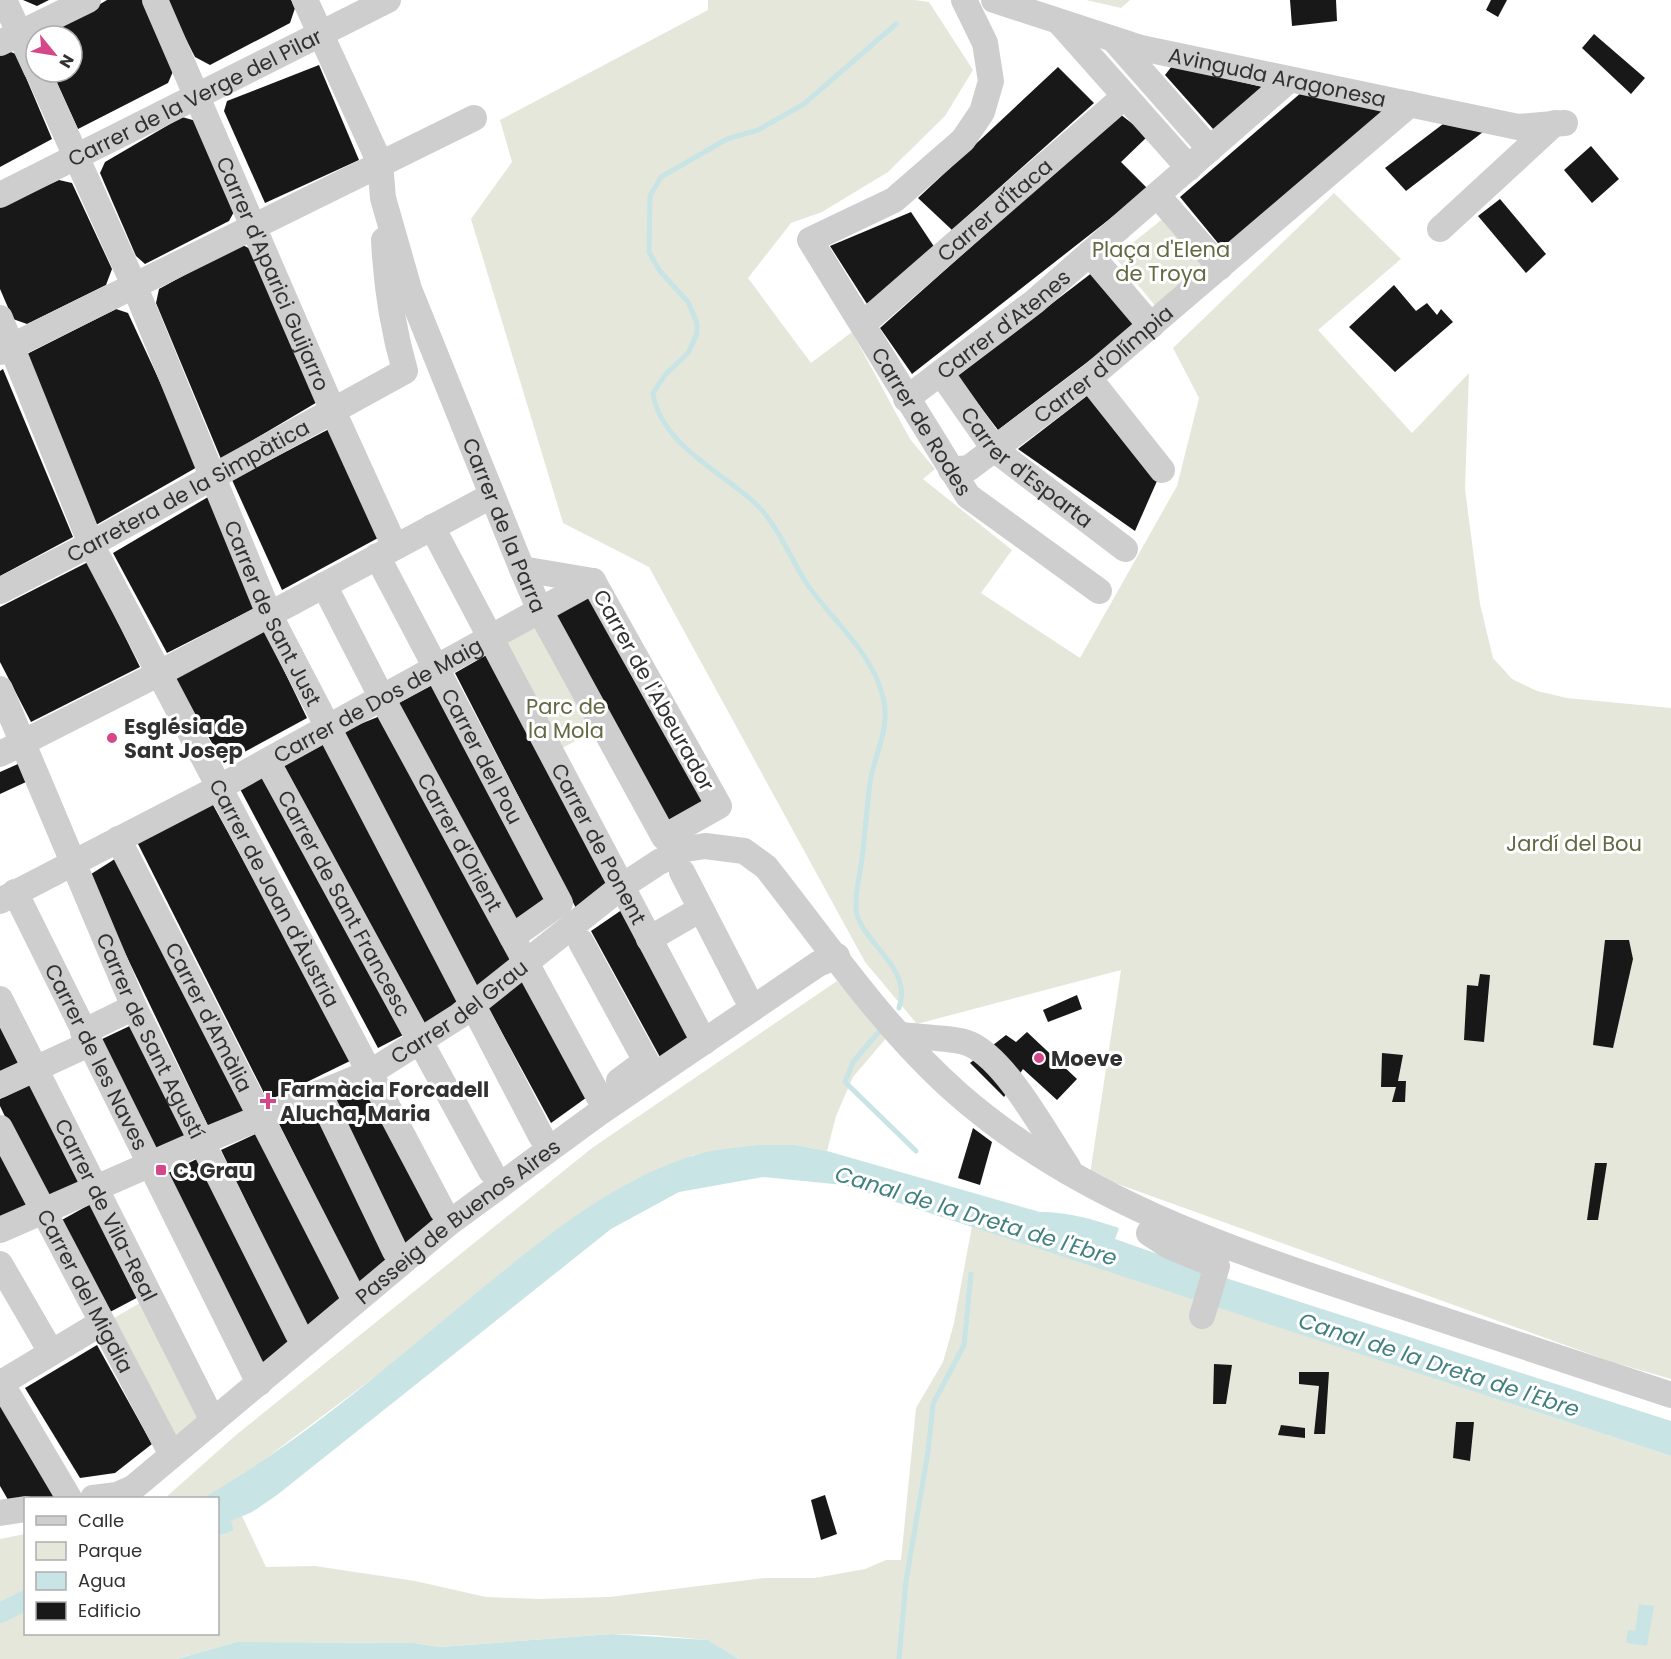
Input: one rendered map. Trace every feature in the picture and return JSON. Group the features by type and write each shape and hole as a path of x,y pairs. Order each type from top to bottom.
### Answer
{"street":[{"name":"Carrer de Sant Just","path":"4,0 10,38 24,55"},
{"path":"10,38 88,0"},
{"name":"Carrer d'Aparici Guijarro","path":"155,0 333,411 386,552"},
{"path":"305,0 380,163"},
{"name":"Carrer de la Verge del Pilar","path":"0,195 388,0"},
{"name":"Carrer de Rodes","path":"964,0 985,44 991,81 982,112 963,140 894,200 810,240 906,399 968,496 1099,591"},
{"name":"Avinguda Aragonesa","path":"994,0 1113,40 1289,80 1518,127 1560,123 1440,229"},
{"path":"1060,23 1189,168"},
{"path":"1113,40 1210,149"},
{"name":"Carrer d'Atenes","path":"906,399 1034,302 1289,80"},
{"name":"Carrer de Sant Just","path":"43,84 134,285 269,614 541,1136"},
{"name":"Carrer d'Ítaca","path":"862,324 1125,96"},
{"name":"Carrer d'Olímpia","path":"951,470 969,468 1089,378 1410,104"},
{"path":"6,349 474,118"},
{"name":"Carrer de la Parra","path":"380,163 387,279 398,348 405,371"},
{"path":"1157,195 1220,267"},
{"name":"Carrer de la Parra","path":"383,198 409,289 491,496 540,610 664,837"},
{"path":"1090,254 1151,326"},
{"name":"Carrer de Joan d'Àustria","path":"0,318 6,349 91,544 371,1072 441,1210"},
{"name":"Carretera de la Simpàtica","path":"0,591 91,544 405,371"},
{"name":"Carrer d'Esparta","path":"941,373 995,450 1125,549"},
{"path":"1089,378 1162,470"},
{"path":"11,748 160,673 491,496"},
{"name":"Carrer de Ponent","path":"432,527 704,1042"},
{"name":"Carrer del Pou","path":"386,552 436,669 560,903 512,937"},
{"name":"Carrer de l'Abeurador","path":"522,569 593,581 719,806 664,837"},
{"name":"Carrer de Dos de Maig","path":"8,897 220,787 593,581"},
{"name":"Carrer d'Orient","path":"324,585 382,698 526,963 605,1101"},
{"name":"Carrer de Sant Agustí","path":"0,689 11,748 71,863 134,1007 298,1334"},
{"name":"Carrer de Sant Francesc","path":"267,761 491,1171"},
{"name":"Carrer d'Amàlia","path":"118,839 350,1291"},
{"name":"Carrer del Grau","path":"0,1230 262,1116 371,1072 474,1005 621,887 659,862 686,849 705,846 744,851 766,867 901,1035 959,1094 990,1120 1077,1180 1165,1222 1291,1269 1671,1395"},
{"path":"682,872 746,996"},
{"name":"Carrer de les Naves","path":"8,897 86,1038 259,1383"},
{"name":"Carrer de Ponent","path":"650,939 701,909"},
{"path":"581,942 646,1061 612,1087 605,1101"},
{"name":"Passeig de Buenos Aires","path":"101,1497 117,1495 133,1488 449,1223 605,1101 704,1042 818,964 837,956"},
{"name":"Carrer de Vila-Real","path":"0,999 213,1421"},
{"path":"0,1085 35,1068 134,1007"},
{"path":"901,1035 969,1043 991,1059 1020,1093 1077,1180"},
{"path":"319,1093 395,1251"},
{"name":"Carrer del Migdia","path":"0,1128 172,1455"},
{"path":"1149,1233 1169,1246 1217,1266 1202,1316"},
{"path":"0,1264 51,1352"},
{"path":"68,1497 1,1382 101,1323"}],"green space":[{"name":"Jardí del Bou","path":"708,0 915,0 929,2 973,70 945,116 888,172 822,212 791,223 748,278 811,363 852,332 910,439 935,469 923,479 1012,550 981,593 1080,658 1177,486 1199,398 1173,348 1334,193 1401,259 1318,330 1412,433 1469,373 1465,489 1480,604 1493,658 1512,679 1537,691 1567,698 1671,708 1671,1379 1612,1362 1090,1174 1121,970 917,1024 865,962 649,567 563,523 471,219 512,162 500,120 708,10"},
{"path":"1086,0 1130,0 1121,8"},
{"name":"Plaça d'Elena de Troya","path":"1165,217 1207,266 1157,308 1115,257"},
{"name":"Parc de la Mola","path":"539,616 599,728 557,751 498,639"},
{"path":"837,981 888,1036 853,1077 836,1116 827,1151 796,1145 693,1155 372,1379 241,1477 205,1497 166,1497 236,1435 592,1148"},
{"path":"972,1226 1671,1456 1671,1659 739,1659 708,1640 611,1634 440,1647 414,1643 236,1642 177,1659 0,1659 0,1539 24,1534 24,1635 219,1635 219,1536 234,1531 230,1521 242,1516 266,1567 315,1566 415,1581 486,1597 539,1599 609,1597 765,1578 815,1578 865,1569 886,1560 901,1560 916,1408 943,1362 954,1323"},
{"path":"145,1300 205,1418 174,1444 109,1321"}],"water":[{"path":"759,1145 796,1145 827,1151 1040,1212 1061,1213 1119,1228 1115,1239 1232,1280 1671,1421 1671,1456 844,1185 763,1177 679,1192 611,1229 277,1495 252,1512 231,1521 234,1531 219,1536 219,1497 205,1497 275,1453 309,1428 525,1253 577,1215 632,1181 661,1167 692,1156"},
{"path":"1639,1604 1654,1606 1647,1646 1626,1643 1628,1630 1635,1631"},
{"path":"611,1634 708,1640 739,1659 177,1659 236,1642 414,1643 440,1647"}],"building":[{"path":"23,0 49,0 37,6"},
{"path":"107,0 144,0 175,67 168,83 78,129 57,84 84,84 84,24 66,24"},
{"path":"166,0 291,0 295,8 290,23 210,65 195,57"},
{"path":"1290,0 1336,0 1337,21 1292,26"},
{"path":"1491,0 1507,0 1498,17 1486,10"},
{"path":"1594,34 1645,78 1631,94 1582,48"},
{"path":"8,51 16,54 24,73 24,84 29,84 52,139 0,167 0,55"},
{"path":"319,65 359,160 265,203 224,111 227,101"},
{"path":"1172,66 1267,88 1214,130 1165,75"},
{"path":"1058,67 1094,103 952,230 918,198"},
{"path":"1302,92 1377,105 1387,113 1222,248 1180,197"},
{"path":"1120,114 1148,136 1121,162 1148,189 912,374 880,328"},
{"path":"182,117 196,121 235,210 229,221 145,264 136,256 100,173 105,162"},
{"path":"1443,124 1483,132 1406,191 1385,168"},
{"path":"1591,146 1619,179 1592,203 1564,170"},
{"path":"59,180 72,183 112,269 106,285 27,324 13,319 0,289 0,207"},
{"path":"1500,199 1546,254 1526,273 1478,216"},
{"path":"911,212 935,248 867,304 830,246"},
{"path":"241,244 252,250 319,401 221,459 156,303 159,289"},
{"path":"1093,272 1139,323 998,430 957,376"},
{"path":"1394,285 1416,311 1427,303 1437,315 1441,309 1453,322 1395,372 1349,327"},
{"path":"116,309 128,313 199,466 96,525 27,354"},
{"path":"3,369 73,537 0,576 0,371"},
{"path":"1088,395 1157,481 1135,531 1018,449"},
{"path":"331,428 378,538 282,590 232,480"},
{"path":"208,497 257,607 167,653 113,553"},
{"path":"88,562 140,667 31,722 0,662 0,607"},
{"path":"589,593 707,801 666,823 549,615"},
{"path":"265,631 307,718 224,763 174,679"},
{"path":"490,653 609,882 576,908 455,673"},
{"path":"438,682 549,898 514,920 397,704"},
{"path":"385,714 514,959 478,989 343,731"},
{"path":"324,744 460,1002 426,1026 284,766"},
{"path":"18,764 26,782 0,794 0,772"},
{"path":"265,776 407,1033 378,1048 240,789"},
{"path":"212,803 352,1060 268,1101 136,840"},
{"path":"118,857 250,1110 210,1130 88,876"},
{"path":"626,907 689,1037 661,1059 591,931"},
{"path":"1605,940 1629,940 1633,959 1613,1048 1593,1045"},
{"path":"1480,974 1490,975 1484,1042 1464,1040 1467,985 1478,986"},
{"path":"526,976 590,1095 551,1123 487,1005"},
{"path":"1077,995 1082,1009 1048,1022 1043,1010"},
{"path":"0,1009 26,1065 0,1077"},
{"path":"136,1023 190,1138 154,1155 100,1040"},
{"path":"1027,1032 1077,1079 1057,1100 1023,1069 1004,1097 970,1063 1006,1035 1016,1042"},
{"path":"1382,1053 1403,1055 1398,1081 1406,1081 1405,1102 1392,1102 1396,1087 1381,1087"},
{"path":"34,1083 82,1183 45,1201 0,1106 0,1099"},
{"path":"373,1086 439,1219 404,1249 335,1101"},
{"path":"318,1104 394,1259 361,1287 279,1124"},
{"path":"973,1128 992,1142 980,1185 958,1178"},
{"path":"262,1131 350,1297 309,1331 221,1150"},
{"path":"0,1148 31,1208 0,1225"},
{"path":"203,1156 300,1342 260,1367 166,1174"},
{"path":"1595,1163 1607,1163 1598,1220 1587,1220"},
{"path":"96,1201 146,1293 110,1312 60,1221"},
{"path":"97,1345 152,1444 115,1473 80,1478 25,1388"},
{"path":"1214,1364 1232,1365 1226,1404 1213,1404"},
{"path":"1299,1372 1329,1372 1325,1434 1314,1434 1319,1386 1299,1384"},
{"path":"0,1398 56,1497 24,1497 11,1505 0,1486"},
{"path":"1456,1422 1474,1422 1470,1461 1453,1458"},
{"path":"1281,1425 1305,1428 1305,1438 1278,1435"},
{"path":"825,1495 837,1534 821,1540 811,1500"}],"waterway":[{"path":"896,24 804,104 758,130 727,139 661,177 650,196 649,252 659,270 688,302 697,323 697,334 688,353 665,375 653,393 658,411 667,427 694,456 742,492 764,512 805,581 860,650 878,680 885,708 885,719 870,782 856,908 865,931 892,966 899,979 902,993 899,1008"},
{"path":"883,1027 853,1062 845,1082 916,1151"},
{"path":"899,1659 906,1581 928,1452 933,1404 964,1345 971,1274"},
{"name":"Canal de la Dreta de l'Ebre","path":"0,1613 24,1601"}],"place":[{"name":"Església de Sant Josep","path":"112,738"},
{"name":"Moeve","path":"1039,1058"},
{"name":"Farmàcia Forcadell Alucha, Maria","path":"268,1101"},
{"name":"C. Grau","path":"161,1170"}]}
